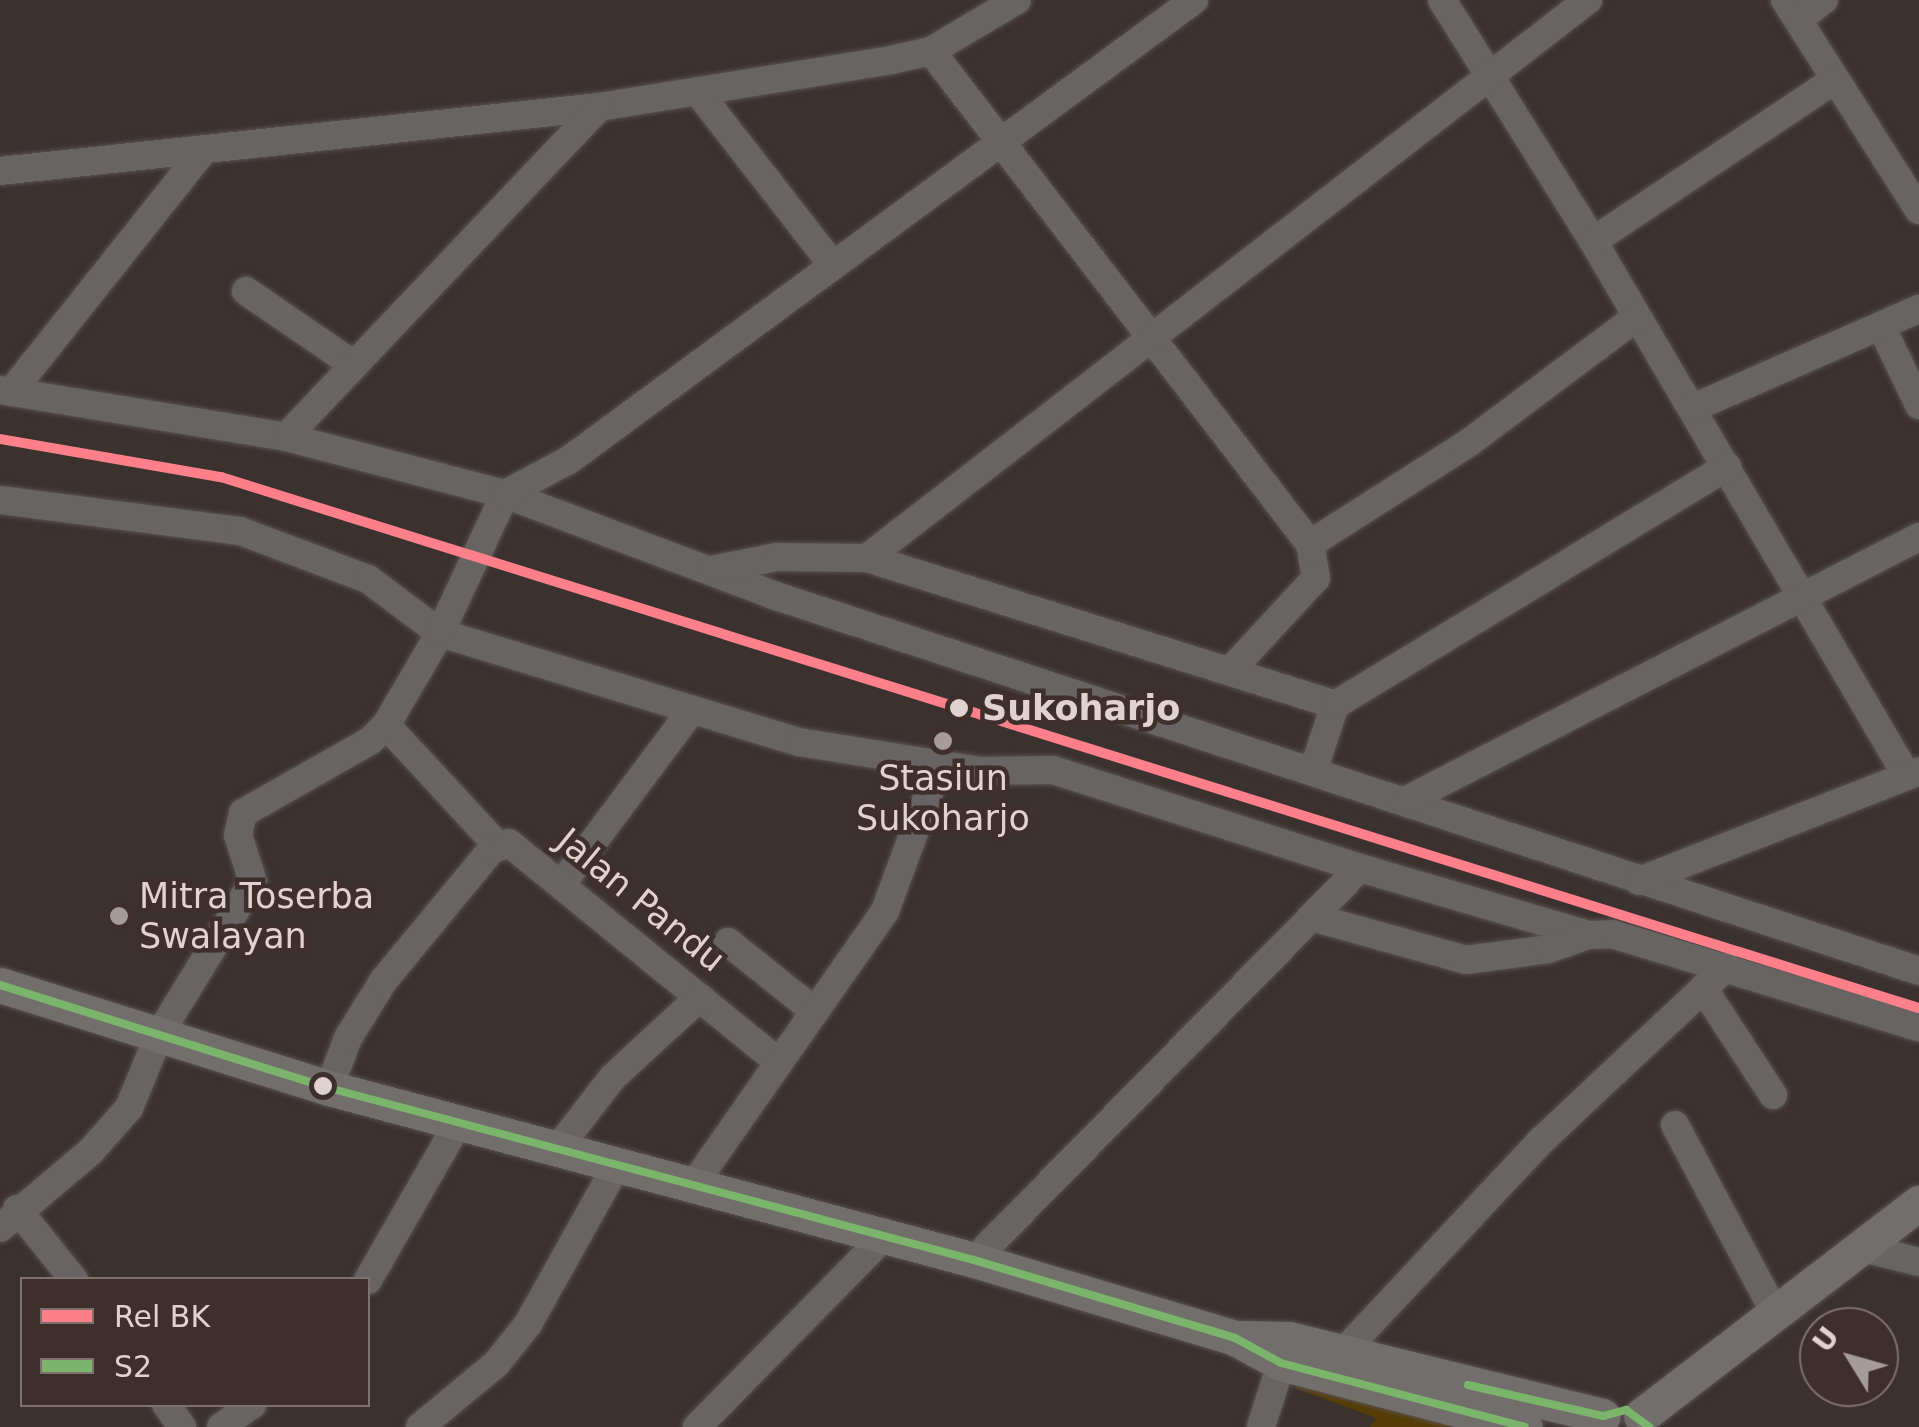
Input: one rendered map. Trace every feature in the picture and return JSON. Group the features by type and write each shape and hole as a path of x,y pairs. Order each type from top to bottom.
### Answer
{"main road":[{"path":"0,985 329,1088 974,1260 1332,1364 1526,1427"},
{"path":"1332,1364 1599,1422 1618,1410 1645,1421 1774,1311 1919,1203"}],"street":[{"path":"0,171 599,107 698,92 931,51 1016,0"},
{"path":"71,1277 8,1218 114,1129 142,1082 160,1033 253,882 238,835 243,814 370,742 386,725 440,632 504,494 569,460 999,139 1194,0"},
{"path":"1442,0 1594,241 1913,773 1639,881"},
{"path":"867,558 1588,0"},
{"path":"1824,0 1791,10 1834,80 1909,174 1919,210"},
{"path":"931,51 1310,544 1316,578 1230,671"},
{"path":"1594,241 1834,80"},
{"path":"698,92 832,264"},
{"path":"286,437 599,107"},
{"path":"203,151 6,390 286,437 504,494 716,569 773,595 1314,768 1639,881 1919,971"},
{"path":"246,291 354,365"},
{"path":"1692,408 1919,310"},
{"path":"1310,544 1467,444 1637,317"},
{"path":"1881,326 1919,404"},
{"path":"1314,768 1335,705 1727,466"},
{"path":"0,500 240,531 368,580 440,632 692,710 799,742 940,766 1053,770 1360,868 1589,935"},
{"path":"1406,801 1919,537"},
{"path":"716,569 777,557 867,558 1335,705"},
{"path":"773,595 762,574 777,557"},
{"path":"564,882 692,710"},
{"path":"386,725 498,846"},
{"path":"694,1184 902,879 940,766"},
{"name":"Jalan Pandu","path":"329,1088 362,1011 498,846 509,842 564,882 777,1061"},
{"path":"974,1260 1315,918 1360,868"},
{"path":"1315,918 1466,960 1548,949 1589,935 1612,934 1919,1028"},
{"path":"728,942 813,1010"},
{"path":"1332,1364 1542,1140 1726,967"},
{"path":"1703,988 1773,1095"},
{"path":"559,1147 613,1077 700,997"},
{"path":"370,1277 459,1122"},
{"path":"1675,1124 1774,1311"},
{"path":"420,1427 496,1364 528,1324 618,1163"},
{"path":"697,1427 883,1238"},
{"path":"1863,1248 1919,1262"},
{"path":"1261,1427 1285,1351"},
{"path":"222,1427 249,1407"}],"shaded area":[{"path":"1302,1361 1502,1427 1370,1427 1376,1418 1295,1388"}],"rail line":[{"name":"BK","path":"0,439 221,477 1919,1008"}],"transit line":[{"name":"S2","path":"0,985 329,1088 974,1260 1235,1338 1281,1363 1525,1427"},
{"name":"S2","path":"1468,1385 1603,1416 1626,1410 1649,1427"}],"place":[{"name":"Sukoharjo","path":"959,708"},
{"name":"Stasiun Sukoharjo","path":"943,741"},
{"name":"Mitra Toserba Swalayan","path":"119,916"}]}
